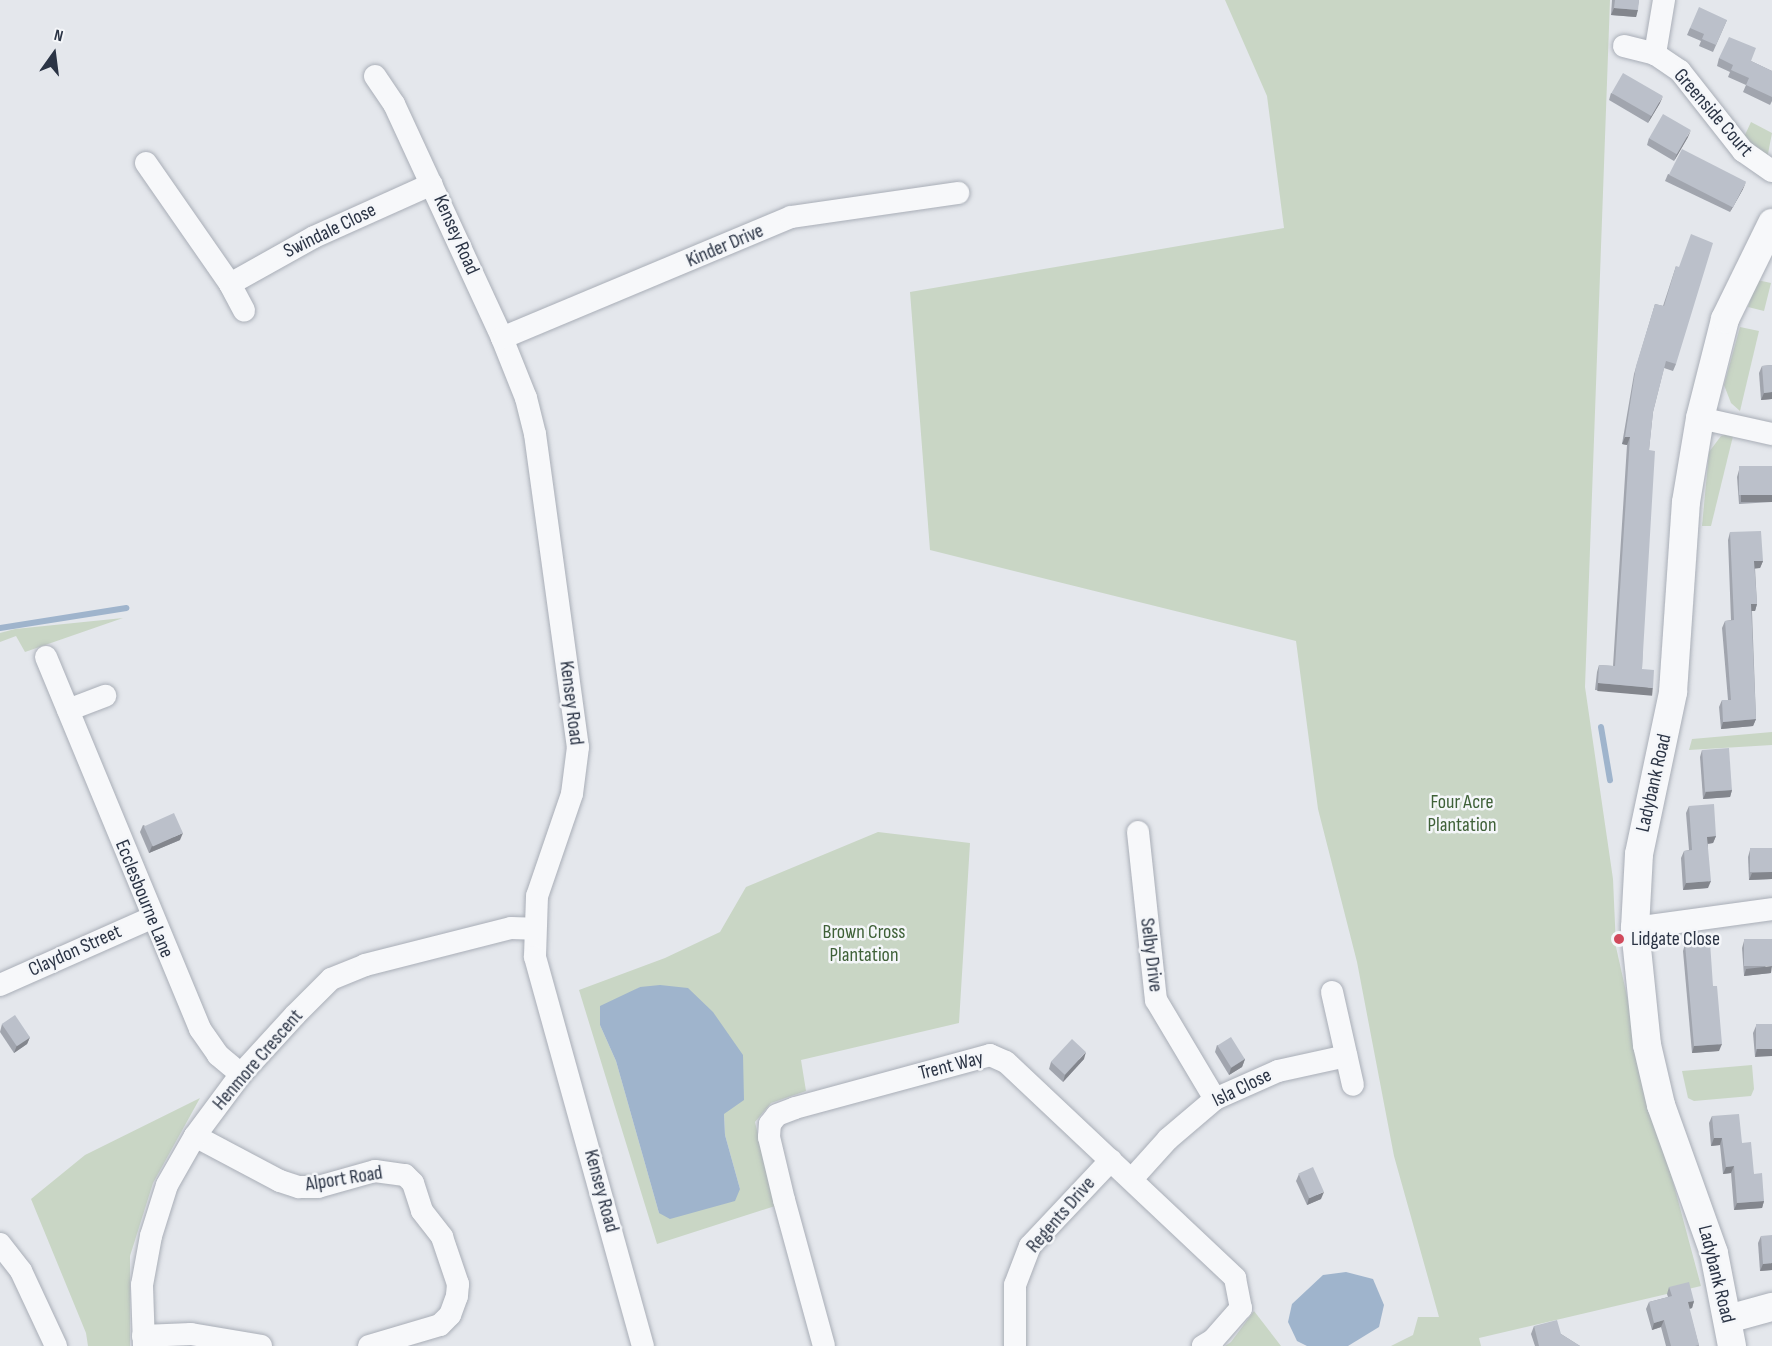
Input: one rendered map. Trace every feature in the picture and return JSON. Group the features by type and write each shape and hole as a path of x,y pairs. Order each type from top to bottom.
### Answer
{"street":[{"name":"Greenside Court","path":"1655,54 1664,0"},
{"name":"Greenside Court","path":"1624,46 1655,54 1680,71 1743,151 1772,171"},
{"name":"Kensey Road","path":"375,76 394,104 502,338 526,398 535,434 578,747 572,794 541,879 534,929 544,996 642,1346"},
{"path":"146,163 230,284 244,310"},
{"name":"Swindale Close","path":"230,284 314,237 432,184"},
{"name":"Kinder Drive","path":"502,338 791,218 958,194"},
{"name":"Ladybank Road","path":"1730,1332 1714,1252 1661,1105 1647,1045 1635,928 1639,854 1672,692 1686,502 1700,418 1725,319 1772,223"},
{"path":"1700,418 1772,434"},
{"name":"Ecclesbourne Lane","path":"46,657 151,918 200,1029 218,1055 241,1074"},
{"path":"68,710 105,696"},
{"name":"Selby Drive","path":"1138,832 1155,1000 1215,1099"},
{"path":"1635,928 1772,909"},
{"name":"Claydon Street","path":"0,985 151,918"},
{"name":"Henmore Crescent","path":"143,1341 142,1285 151,1236 166,1185 195,1136 241,1074 331,980 346,972 511,928 534,929"},
{"path":"1332,992 1353,1085"},
{"name":"Trent Way","path":"825,1346 769,1137 770,1124 777,1115 990,1056 1006,1062 1235,1278 1239,1288 1241,1308 1213,1340 1203,1346"},
{"name":"Isla Close","path":"1132,1179 1168,1139 1215,1099 1278,1071 1346,1056"},
{"name":"Alport Road","path":"195,1136 280,1181 299,1187 318,1187 375,1171 405,1175 412,1183 422,1211 442,1237 458,1284 457,1296 450,1315 440,1325 369,1346"},
{"name":"Regents Drive","path":"1015,1346 1015,1285 1030,1246 1111,1160"},
{"path":"0,1244 21,1271 56,1346"},
{"path":"1730,1332 1772,1307"},
{"path":"143,1341 191,1334 261,1346"}],"green space":[{"name":"Four Acre Plantation","path":"1225,0 1610,0 1585,687 1613,879 1616,947 1647,1085 1701,1286 1479,1338 1481,1346 1391,1346 1413,1335 1418,1317 1439,1317 1394,1156 1357,962 1318,809 1296,641 930,550 910,292 1284,228 1267,96"},
{"path":"1751,122 1772,133 1767,159 1744,137"},
{"path":"1757,280 1771,283 1764,311 1748,307"},
{"path":"1740,327 1759,331 1740,411 1731,403 1724,385"},
{"path":"1734,432 1711,526 1702,526 1709,452 1721,436"},
{"path":"123,618 25,652 16,636 0,642 0,633 15,629"},
{"path":"1772,732 1772,745 1689,750 1692,739"},
{"name":"Brown Cross Plantation","path":"878,832 970,843 959,1023 801,1060 806,1091 771,1103 755,1122 775,1206 657,1244 579,990 665,958 720,932 746,887","holes":["640,987 724,1114 725,1135 740,1189 659,1213 616,1061 600,1025 623,997"]},
{"path":"1752,1065 1754,1089 1751,1096 1694,1101 1688,1098 1682,1071"},
{"path":"200,1098 153,1183 130,1256 130,1346 88,1346 86,1333 31,1199 85,1155"},
{"path":"1254,1311 1281,1346 1225,1346 1231,1342"}],"water":[{"path":"660,985 688,988 713,1012 743,1055 744,1100 724,1114 725,1135 740,1189 735,1201 670,1219 659,1213 616,1061 600,1025 600,1006 640,987"},
{"path":"1346,1272 1373,1279 1384,1305 1379,1327 1348,1346 1307,1346 1297,1341 1288,1322 1292,1304 1323,1275"}],"building":[{"path":"1615,0 1639,0 1638,10 1614,8"},
{"path":"1699,7 1727,20 1716,45 1702,39 1704,34 1690,28"},
{"path":"1729,37 1756,48 1751,61 1772,71 1772,97 1746,85 1749,78 1731,70 1733,65 1719,58"},
{"path":"1623,73 1663,96 1651,116 1612,93"},
{"path":"1663,114 1691,130 1677,154 1649,138"},
{"path":"1682,149 1746,182 1733,208 1669,175"},
{"path":"1691,234 1713,243 1676,364 1666,361 1653,412 1649,450 1655,451 1642,669 1654,670 1653,688 1598,683 1599,665 1615,666 1630,437 1625,437 1636,366 1655,304 1664,306 1676,266 1679,267"},
{"path":"1772,365 1772,392 1764,393 1762,366"},
{"path":"1739,466 1772,466 1772,495 1739,495"},
{"path":"1761,531 1763,561 1754,561 1757,604 1751,604 1756,719 1723,722 1722,700 1731,700 1725,621 1734,620 1730,532"},
{"path":"1729,748 1732,790 1705,792 1702,750"},
{"path":"1714,804 1716,836 1707,837 1711,881 1686,883 1684,851 1692,850 1689,806"},
{"path":"174,813 183,833 153,847 144,826"},
{"path":"1750,848 1772,848 1772,872 1750,872"},
{"path":"1744,939 1772,939 1772,966 1744,966"},
{"path":"1710,942 1713,986 1717,986 1722,1044 1694,1046 1685,944"},
{"path":"15,1015 30,1037 17,1046 2,1024"},
{"path":"1756,1024 1772,1024 1772,1049 1756,1049"},
{"path":"1231,1037 1245,1059 1231,1068 1217,1045"},
{"path":"1072,1039 1086,1052 1065,1075 1051,1062"},
{"path":"1739,1114 1742,1143 1751,1142 1754,1174 1762,1173 1764,1201 1737,1203 1734,1166 1726,1167 1722,1138 1714,1138 1712,1116"},
{"path":"1313,1167 1324,1192 1309,1198 1298,1174"},
{"path":"1772,1235 1772,1263 1763,1264 1761,1236"},
{"path":"1689,1282 1694,1301 1688,1302 1699,1345 1671,1346 1664,1320 1654,1323 1649,1302 1672,1296 1669,1287"},
{"path":"1557,1320 1561,1334 1580,1346 1539,1346 1534,1326"}],"waterway":[{"path":"0,628 126,608"},
{"path":"1601,727 1610,780"}],"place":[{"name":"Lidgate Close","path":"1619,939"}]}
